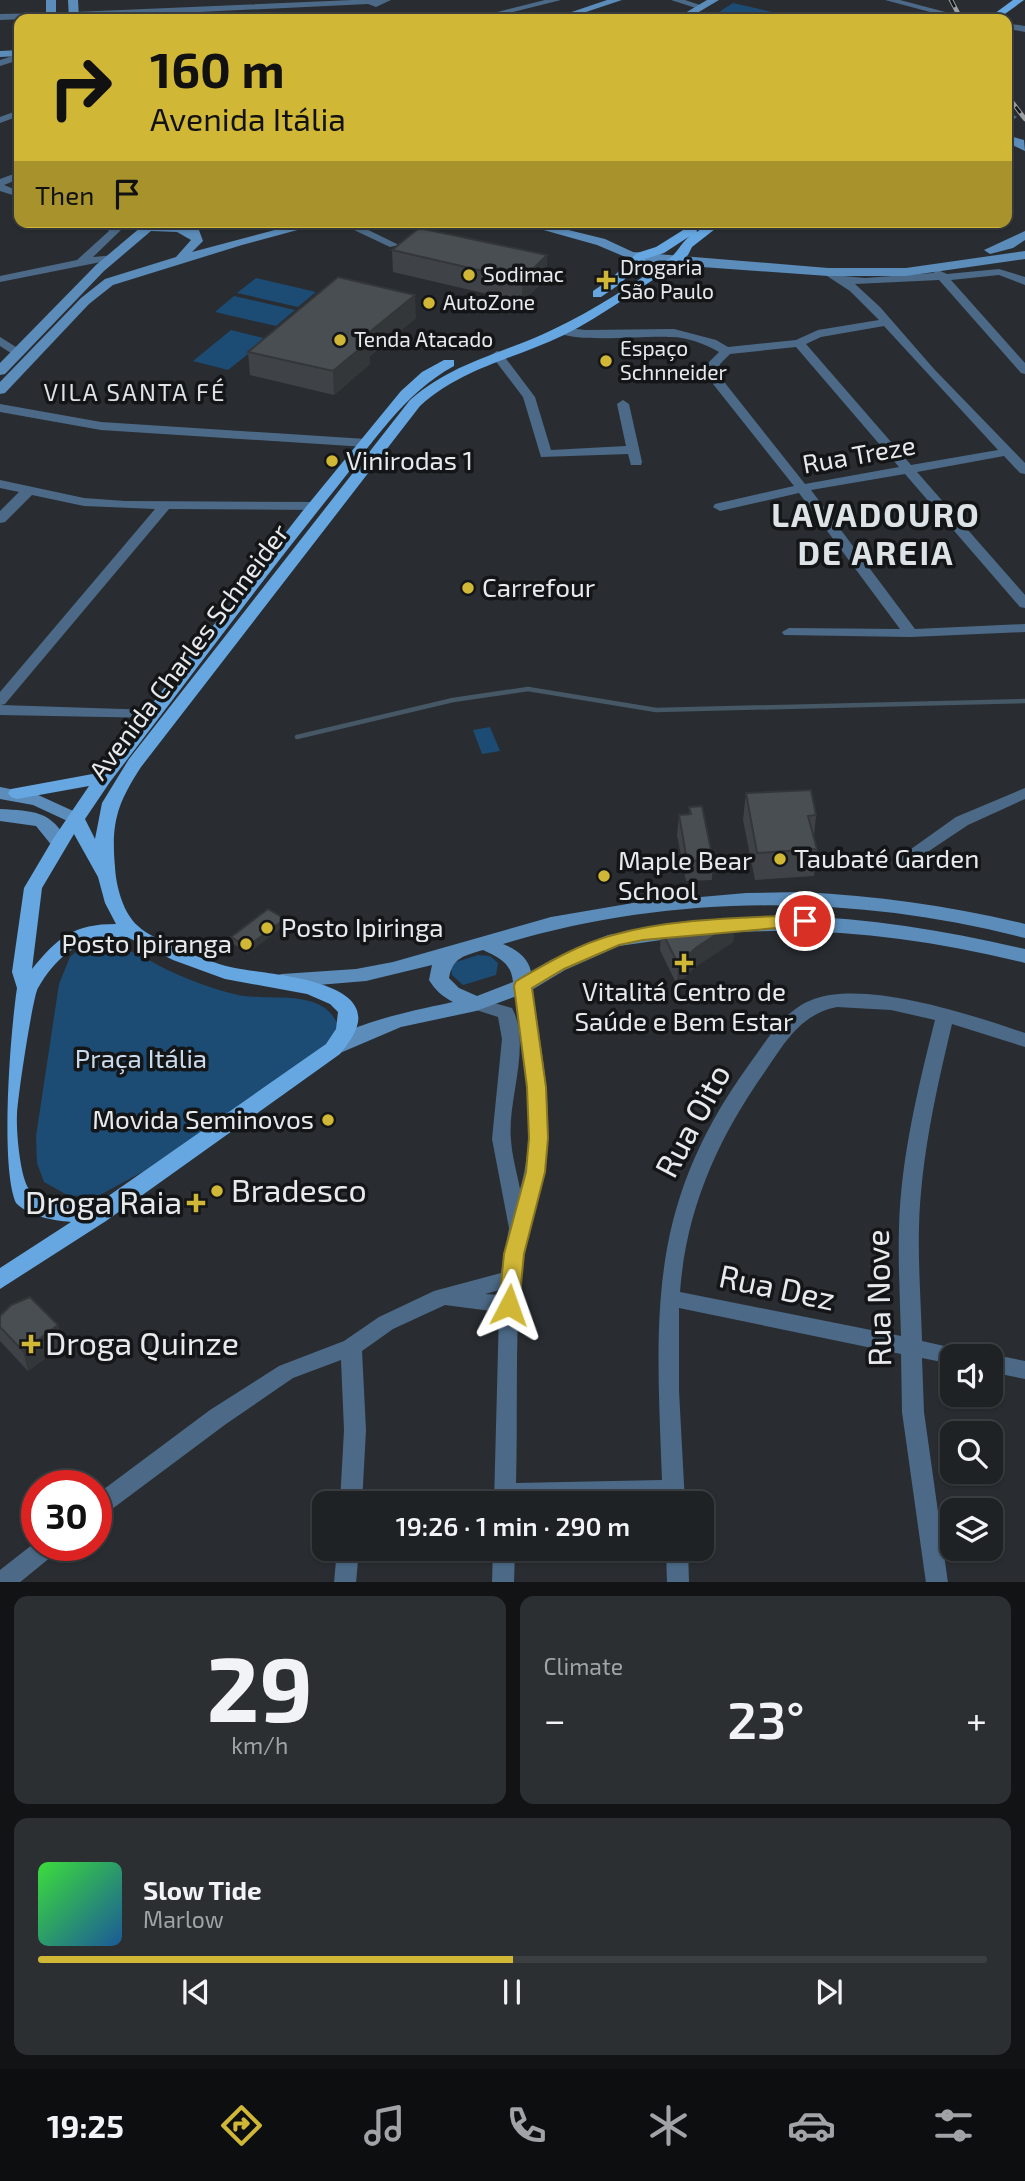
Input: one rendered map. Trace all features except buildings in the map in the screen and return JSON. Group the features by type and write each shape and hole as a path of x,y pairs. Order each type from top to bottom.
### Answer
{"main road":[{"path":"999,14 1019,0"},
{"name":"Avenida Charles Schneider","path":"98,1215 67,1214 36,1207 18,1195 12,1180 3,1122 27,988 22,972 25,932 33,888 59,843 104,778 314,506 406,394 427,375 463,356 548,326 616,281 636,255 660,250 694,228"},
{"name":"Avenida Charles Schneider","path":"131,931 107,885 102,827 109,801 135,763 415,404 446,377 561,331 679,257 686,245 710,228"},
{"path":"626,268 651,274"},
{"path":"8,793 104,778"},
{"path":"76,818 107,885"},
{"path":"0,1280 98,1215 332,1049 345,1032 350,1018 345,1006 326,994 282,981 232,975 191,960 131,931 103,930 74,937 58,947 27,988"}],"street":[{"path":"135,13 136,0"},
{"path":"120,14 250,4 369,4 387,0"},
{"path":"496,14 557,0"},
{"path":"572,14 617,0"},
{"path":"675,0 702,7"},
{"path":"689,14 714,0"},
{"path":"889,0 945,14"},
{"path":"1012,27 1025,29"},
{"path":"79,265 116,230 112,228"},
{"path":"0,371 113,257 149,228"},
{"path":"179,228 197,236"},
{"path":"169,263 193,247 197,236 193,228"},
{"path":"0,390 95,291 110,282 148,268 296,228"},
{"path":"356,228 394,245"},
{"path":"545,228 601,242 636,255 888,273 999,271 1014,274 1025,282"},
{"path":"570,228 679,257"},
{"path":"830,267 894,265 999,249 1025,235"},
{"path":"844,279 872,283 1025,255"},
{"path":"0,279 113,257"},
{"path":"113,257 118,265 148,268"},
{"path":"830,267 861,293 885,322 1025,470"},
{"path":"938,273 1025,370"},
{"path":"861,293 872,283"},
{"path":"561,331 586,334 674,333 712,343 726,351 799,343 818,334 885,322"},
{"path":"0,341 18,352"},
{"path":"799,343 1025,604"},
{"path":"726,351 714,363 719,384 802,488 911,633"},
{"path":"497,355 529,397 547,454 635,456 623,404"},
{"path":"0,408 101,426 366,443"},
{"name":"Rua Treze","path":"720,507 802,488 1007,452"},
{"path":"0,484 84,502 314,506"},
{"path":"0,519 29,490"},
{"path":"0,701 166,505"},
{"path":"789,632 911,633 1025,628"},
{"path":"0,710 153,715"},
{"path":"8,793 53,805 76,818"},
{"path":"905,859 962,821 1025,793"},
{"path":"0,815 33,818 45,822 53,830 59,843"},
{"path":"282,981 367,974 576,919 648,908 792,898 899,904 1025,931"},
{"path":"332,1049 397,1021 476,1004 523,986 558,965 615,940 643,934 776,920 889,927 965,941 1025,956"},
{"path":"486,944 507,953 522,967 536,1087 538,1138 535,1172 519,1228 510,1279 505,1491"},
{"path":"453,951 442,964 439,979 452,993 506,1013 511,1039 501,1139 519,1228"},
{"name":"Rua Oito","path":"674,1491 669,1298 685,1204 714,1137 747,1081 793,1021 819,1004 847,1001 945,1015 1025,1040"},
{"name":"Rua Nove","path":"937,1582 913,1412 909,1227 915,1158 926,1093 945,1015"},
{"path":"112,1496 218,1417 286,1372 351,1347 386,1323 441,1297 510,1279"},
{"path":"441,1297 509,1305"},
{"name":"Rua Dez","path":"669,1298 940,1353"},
{"path":"351,1347 355,1430 352,1491"},
{"path":"1003,1366 1025,1370"},
{"path":"2,1582 29,1561"},
{"path":"345,1582 347,1561"},
{"path":"503,1582 504,1561"},
{"path":"677,1561 678,1582"}],"green space":[{"path":"733,3 781,14 716,14"},
{"path":"256,278 316,292 298,307 237,293"},
{"path":"234,296 295,310 276,326 215,312"},
{"path":"231,330 267,339 228,370 193,361"},
{"path":"490,727 500,751 482,754 473,730"},
{"name":"Praça Itália","path":"102,944 130,951 179,975 226,992 307,1000 330,1013 338,1025 337,1033 325,1048 144,1171 100,1195 69,1196 44,1182 37,1163 36,1136 59,984 70,957 79,949"},
{"path":"478,955 490,956 498,963 496,975 463,985 452,975 451,967 456,962"}],"waterway":[{"path":"297,737 453,700 528,689 656,710 1025,701"}],"railway":[{"path":"951,0 958,14"},
{"path":"1012,102 1025,119"}],"place":[{"name":"Sodimac","path":"469,275"},
{"name":"Drogaria São Paulo","path":"606,280"},
{"name":"AutoZone","path":"429,303"},
{"name":"Tenda Atacado","path":"340,340"},
{"name":"Espaço Schnneider","path":"606,361"},
{"name":"Vinirodas 1","path":"332,461"},
{"name":"Carrefour","path":"468,588"},
{"name":"Taubaté Garden","path":"780,859"},
{"name":"Maple Bear School","path":"604,876"},
{"name":"Posto Ipiringa","path":"267,928"},
{"name":"Posto Ipiranga","path":"246,944"},
{"name":"Vitalitá Centro de Saúde e Bem Estar","path":"684,963"},
{"name":"Movida Seminovos","path":"328,1120"},
{"name":"Bradesco","path":"217,1191"},
{"name":"Droga Raia","path":"196,1203"},
{"name":"Droga Quinze","path":"31,1344"}],"district":[{"name":"VILA SANTA FÉ","path":"135,393"},
{"name":"LAVADOURO DE AREIA","path":"876,534"}],"route":[{"path":"509,1305 514,1254 535,1172 538,1138 536,1087 523,986 558,965 615,940 643,934 776,920 805,921"}]}
